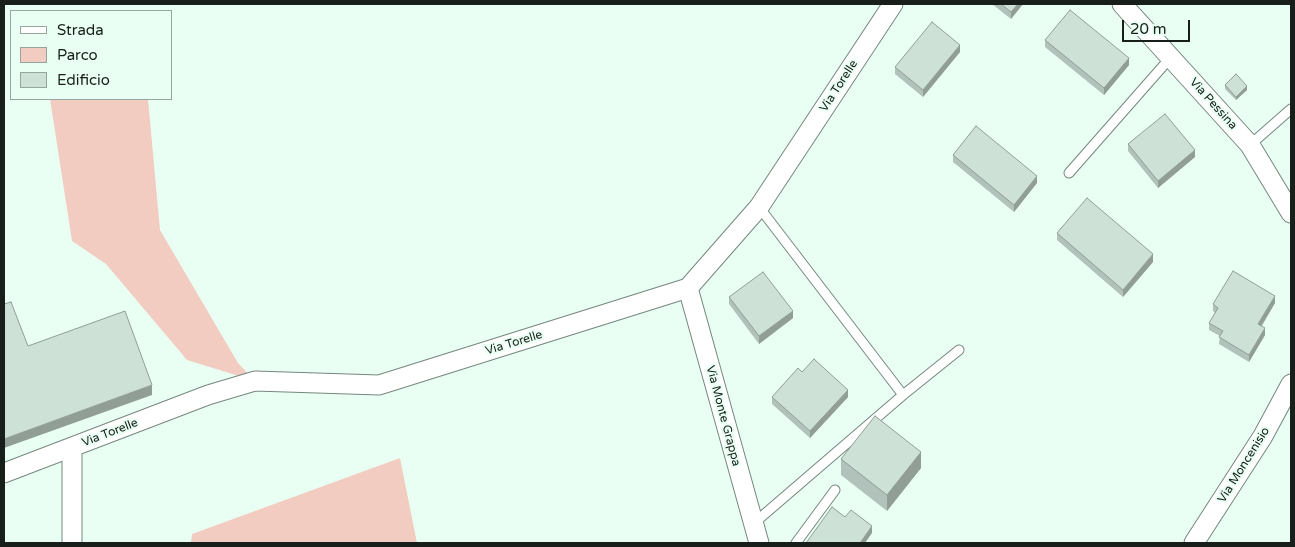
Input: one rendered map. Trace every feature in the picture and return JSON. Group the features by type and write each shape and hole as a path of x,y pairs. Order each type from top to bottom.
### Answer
{"street":[{"name":"Via Torelle","path":"4,473 208,395 255,381 379,385 688,288 759,207 893,4"},
{"name":"Via Pessina","path":"1122,4 1250,144 1291,213"},
{"name":"Via Monte Grappa","path":"688,288 758,543"},
{"name":"Via Moncenisio","path":"1194,543 1263,436 1291,384"},
{"path":"72,447 72,543"}],"lane":[{"path":"1069,173 1171,57"},
{"path":"1250,144 1291,109"},
{"path":"759,207 903,395"},
{"path":"753,524 903,395 959,350"},
{"path":"796,543 835,490"}],"green space":[{"path":"50,100 148,100 160,230 238,363 255,381 187,360 106,264 72,241"},
{"path":"400,458 417,543 191,543 192,534"}],"building":[{"path":"1001,4 1018,4 1011,12"},
{"path":"1070,10 1129,58 1104,88 1045,40"},
{"path":"932,22 960,45 923,90 895,67"},
{"path":"1236,74 1247,86 1236,97 1225,85"},
{"path":"1165,114 1195,150 1158,181 1128,144"},
{"path":"976,126 1037,176 1014,205 953,155"},
{"path":"1087,198 1153,254 1123,290 1057,233"},
{"path":"1233,271 1275,296 1258,324 1265,328 1249,355 1219,337 1223,331 1209,323 1218,308 1213,304"},
{"path":"763,272 793,311 759,336 729,297"},
{"path":"11,302 28,346 125,311 152,385 4,439 4,304"},
{"path":"814,359 848,390 810,431 772,397 798,368 802,372"},
{"path":"875,416 921,452 887,495 841,459"},
{"path":"832,507 845,517 851,510 872,526 860,543 806,543"}]}
